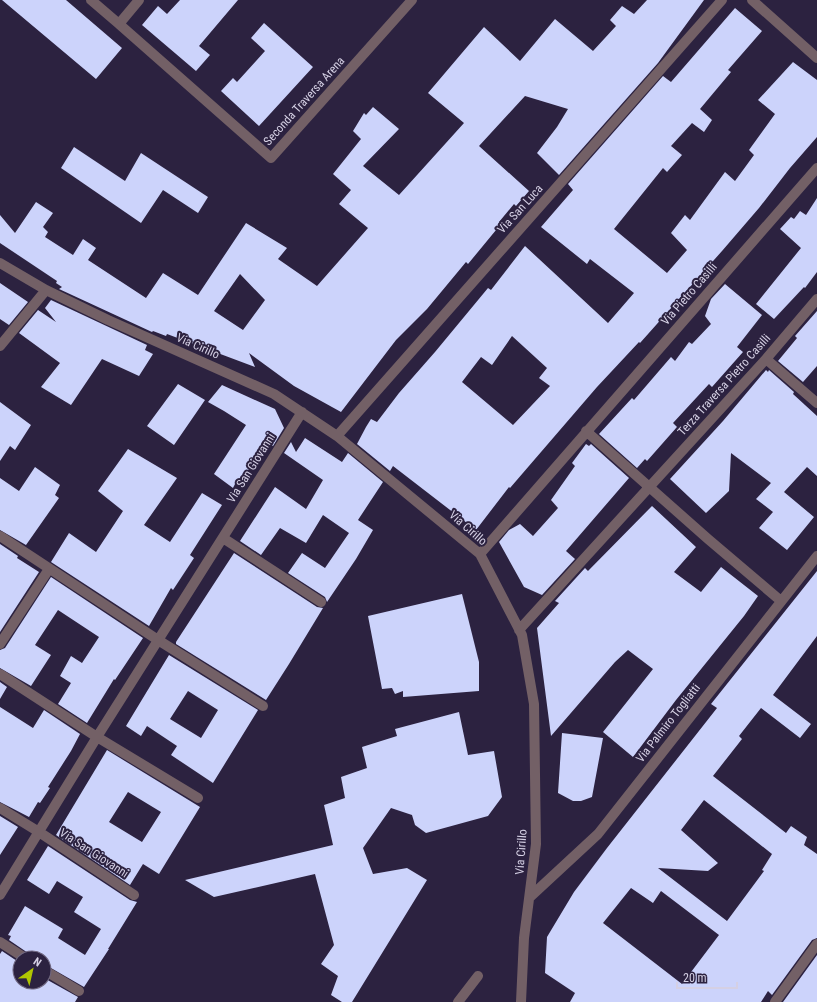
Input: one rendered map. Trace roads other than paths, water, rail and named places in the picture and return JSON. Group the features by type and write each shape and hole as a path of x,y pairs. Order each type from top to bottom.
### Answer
{"street":[{"path":"91,0 119,24 139,0"},
{"name":"Seconda Traversa Arena","path":"119,24 271,158 412,0"},
{"name":"Via San Luca","path":"337,436 722,0"},
{"path":"752,0 817,58"},
{"name":"Via Pietro Casilli","path":"480,554 586,431 815,173"},
{"name":"Via Cirillo","path":"0,263 46,290 108,320 274,394 337,436 480,554 522,635 534,704 536,844 524,938 521,1002"},
{"path":"0,346 46,290"},
{"name":"Terza Traversa Pietro Casilli","path":"519,630 650,487 817,299"},
{"path":"766,358 817,403"},
{"name":"Via San Giovanni","path":"0,895 97,737 302,412"},
{"path":"586,431 781,601"},
{"path":"0,536 158,640 262,706"},
{"path":"223,538 321,602"},
{"name":"Via Palmiro Togliatti","path":"530,897 598,834 817,556"},
{"path":"0,644 49,569"},
{"path":"0,674 97,737 198,798"},
{"name":"Via San Giovanni","path":"0,808 134,895"},
{"path":"0,942 12,950"},
{"path":"776,1002 817,944"},
{"path":"52,975 79,991"},
{"path":"458,1002 478,976"}]}
